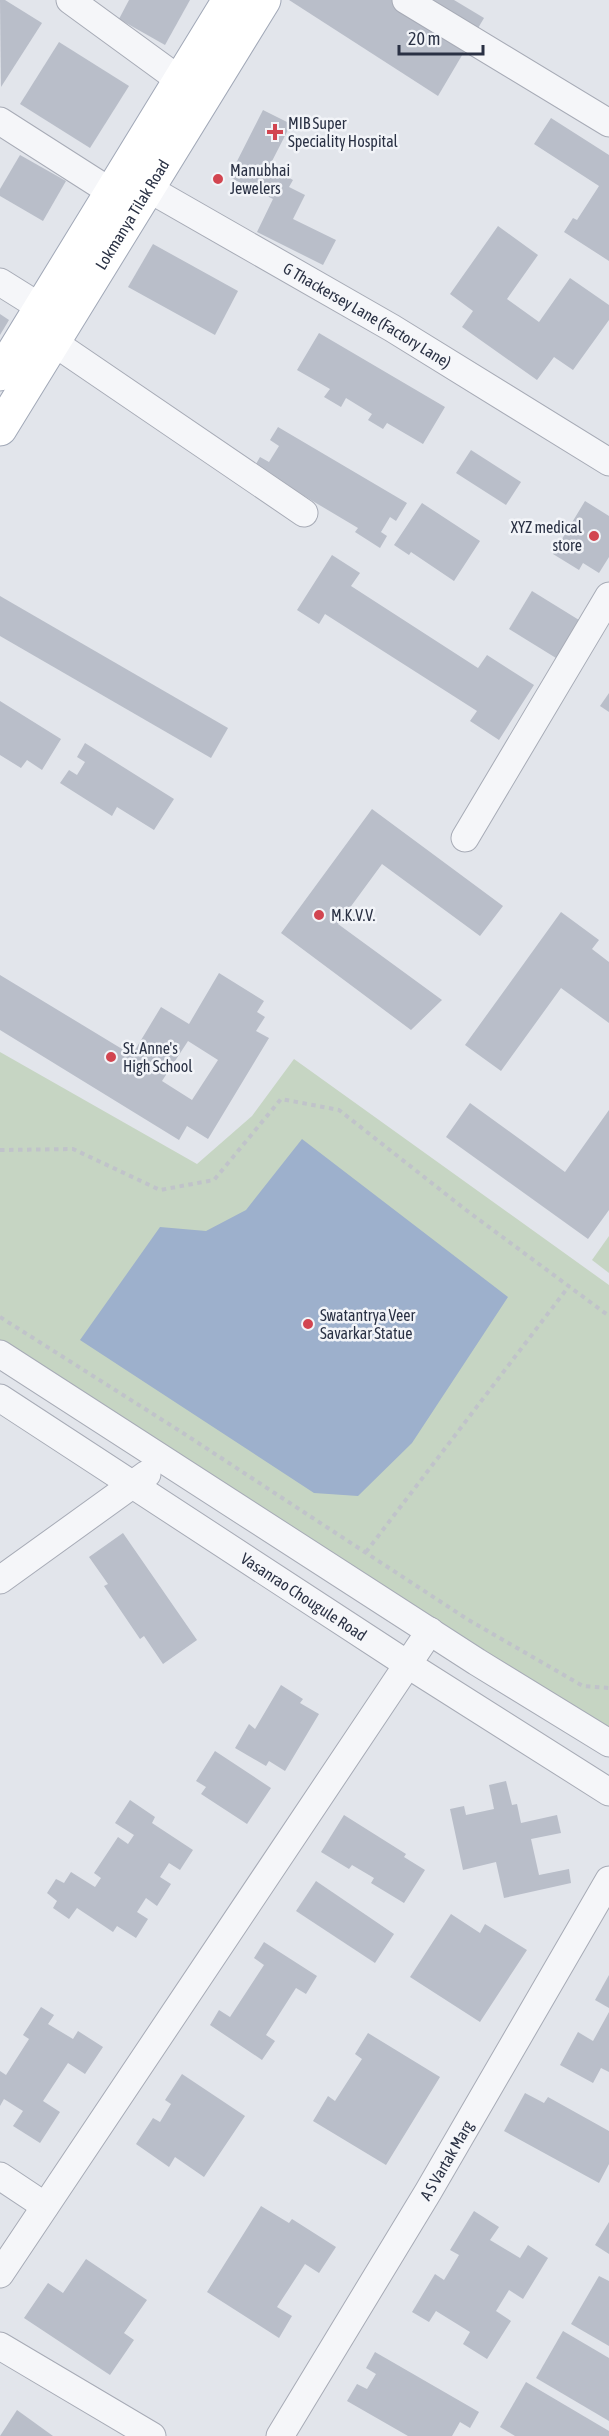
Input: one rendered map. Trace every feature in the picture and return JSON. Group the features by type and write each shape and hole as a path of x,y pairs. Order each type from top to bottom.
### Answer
{"main road":[{"name":"Lokmanya Tilak Road","path":"0,429 53,342 127,184 181,81 229,0"},
{"name":"Lokmanya Tilak Road","path":"0,374 40,307 127,184 264,0"}],"street":[{"path":"70,0 181,81"},
{"path":"406,0 609,123"},
{"name":"G Thackersey Lane (Factory Lane)","path":"0,121 127,184 392,328 609,462"},
{"path":"0,282 40,307"},
{"path":"53,342 304,513"},
{"path":"465,838 609,596"},
{"path":"0,1354 430,1631 609,1743"},
{"name":"Vasanrao Chougule Road","path":"0,1398 407,1664 609,1791"},
{"path":"0,1580 134,1485 164,1460"},
{"path":"0,2274 430,1631"},
{"name":"A S Vartak Marg","path":"280,2436 428,2192 609,1880"},
{"path":"0,2176 45,2206"},
{"path":"0,2346 152,2436"}],"path":[{"path":"0,1150 10,1148 74,1149 160,1190 214,1180 281,1099 339,1110 466,1210 609,1316"},
{"path":"366,1552 569,1286"},
{"path":"0,1317 468,1619 583,1686 609,1688"}],"green space":[{"path":"0,1052 197,1164 252,1116 294,1059 609,1285 609,1729 0,1346"},
{"path":"609,1236 609,1273 592,1260"}],"water":[{"path":"302,1139 508,1297 412,1443 358,1496 314,1493 80,1340 160,1227 206,1231 246,1210"}],"building":[{"path":"0,0 5,0 42,23 1,87"},
{"path":"129,0 190,0 165,45 119,19"},
{"path":"289,0 454,0 484,18 438,96"},
{"path":"59,42 129,86 90,148 20,104"},
{"path":"263,110 291,124 269,167 293,180 289,187 305,195 293,219 336,240 323,265 257,232 273,199 229,177"},
{"path":"551,118 609,155 609,261 564,232 573,218 577,220 599,186 534,144"},
{"path":"20,155 66,181 43,221 0,196 0,189"},
{"path":"498,226 538,255 507,299 539,322 570,278 609,305 609,320 573,370 554,357 537,380 462,327 473,311 450,294"},
{"path":"153,244 238,291 215,335 128,287"},
{"path":"0,314 9,320 0,335"},
{"path":"319,333 445,407 423,444 387,423 383,429 368,420 372,414 346,398 341,407 324,397 330,389 297,370"},
{"path":"278,427 407,503 396,521 390,517 381,532 387,536 380,548 355,532 358,528 279,481 252,471 260,457 269,462 279,446 270,440"},
{"path":"471,450 521,482 506,505 456,473"},
{"path":"585,501 609,516 609,557 599,573 583,563 579,570 553,554"},
{"path":"422,503 480,541 454,581 411,552 409,555 394,545"},
{"path":"332,555 360,573 351,586 478,668 487,655 534,685 499,740 470,721 477,711 325,614 319,624 297,610"},
{"path":"532,591 579,620 556,658 509,629"},
{"path":"0,596 228,728 211,758 0,636"},
{"path":"609,693 609,712 600,706"},
{"path":"0,701 61,739 42,770 27,760 21,768 0,755"},
{"path":"85,743 174,799 154,830 117,807 112,816 60,783 69,770 77,775 85,762 77,757"},
{"name":"M.K.V.V.","path":"372,809 503,906 480,936 382,864 338,924 442,1000 411,1030 281,933"},
{"path":"561,912 599,940 592,949 609,962 609,1023 561,988 501,1071 465,1045"},
{"name":"St. Anne's High School","path":"219,973 264,1001 257,1012 265,1017 256,1031 269,1038 208,1139 187,1126 179,1140 0,1030 0,975 132,1055 161,1007 189,1024","holes":["188,1041 218,1060 192,1100 162,1081"]},
{"path":"470,1103 565,1172 609,1110 609,1210 588,1239 446,1137"},
{"path":"123,1533 197,1640 163,1664 144,1636 140,1639 104,1586 108,1584 89,1557"},
{"path":"281,1685 303,1699 300,1703 319,1714 285,1771 269,1761 266,1766 235,1748 249,1724 255,1729"},
{"path":"215,1751 271,1788 247,1824 201,1794 206,1787 196,1781"},
{"path":"506,1781 512,1805 517,1804 521,1823 557,1815 561,1833 531,1839 539,1875 569,1869 571,1883 504,1898 496,1862 463,1870 450,1809 464,1806 466,1815 494,1809 489,1785"},
{"path":"130,1800 155,1817 152,1823 193,1850 180,1870 169,1863 160,1877 171,1884 157,1906 146,1898 137,1912 148,1919 136,1938 117,1926 113,1932 77,1908 69,1919 53,1908 57,1901 47,1893 56,1879 64,1883 71,1872 95,1887 101,1878 94,1873 118,1837 128,1844 134,1835 115,1823"},
{"path":"344,1815 406,1854 404,1857 425,1870 404,1903 371,1883 374,1878 352,1865 349,1869 321,1852"},
{"path":"316,1881 394,1934 375,1963 296,1911"},
{"path":"451,1914 480,1933 485,1924 527,1950 480,2022 410,1977"},
{"path":"264,1942 317,1976 306,1994 296,1988 266,2035 275,2041 262,2060 210,2025 219,2010 230,2017 264,1965 254,1958"},
{"path":"609,1975 609,2008 595,2000"},
{"path":"41,2007 54,2015 48,2024 73,2039 78,2031 103,2047 85,2074 68,2063 43,2101 60,2112 40,2143 13,2126 23,2111 4,2099 0,2106 0,2071 6,2075 29,2039 23,2035"},
{"path":"609,2012 609,2072 601,2068 593,2083 560,2065 578,2032 593,2041"},
{"path":"368,2033 440,2077 386,2165 313,2121 328,2096 335,2101 362,2059 355,2054"},
{"path":"182,2074 245,2116 204,2177 175,2157 169,2167 136,2144 153,2118 160,2122 171,2104 165,2100"},
{"path":"525,2093 544,2103 548,2097 609,2131 609,2164 599,2183 504,2131"},
{"path":"261,2206 289,2223 292,2219 336,2247 319,2273 305,2264 277,2307 292,2316 279,2338 207,2292"},
{"path":"474,2211 499,2227 490,2240 520,2258 528,2245 548,2258 523,2299 509,2290 496,2311 511,2321 487,2359 463,2344 470,2332 436,2311 429,2322 412,2312 435,2274 444,2280 459,2255 450,2250"},
{"path":"609,2222 609,2254 595,2245"},
{"path":"86,2259 147,2300 124,2333 134,2340 110,2375 24,2318 48,2283 63,2293"},
{"path":"599,2276 609,2281 609,2346 571,2324"},
{"path":"563,2331 609,2358 609,2421 536,2378"},
{"path":"375,2352 479,2412 470,2428 460,2422 452,2436 408,2436 347,2401 357,2384 367,2389 376,2374 366,2368"},
{"path":"526,2382 609,2431 609,2436 515,2436 500,2427"},
{"path":"17,2410 53,2436 0,2436"}],"place":[{"name":"MIB Super Speciality Hospital","path":"275,132"},
{"name":"Manubhai Jewelers","path":"218,179"},
{"name":"XYZ medical store","path":"594,536"},
{"name":"M.K.V.V.","path":"319,915"},
{"name":"St. Anne's High School","path":"111,1057"},
{"name":"Swatantrya Veer Savarkar Statue","path":"308,1324"}]}
